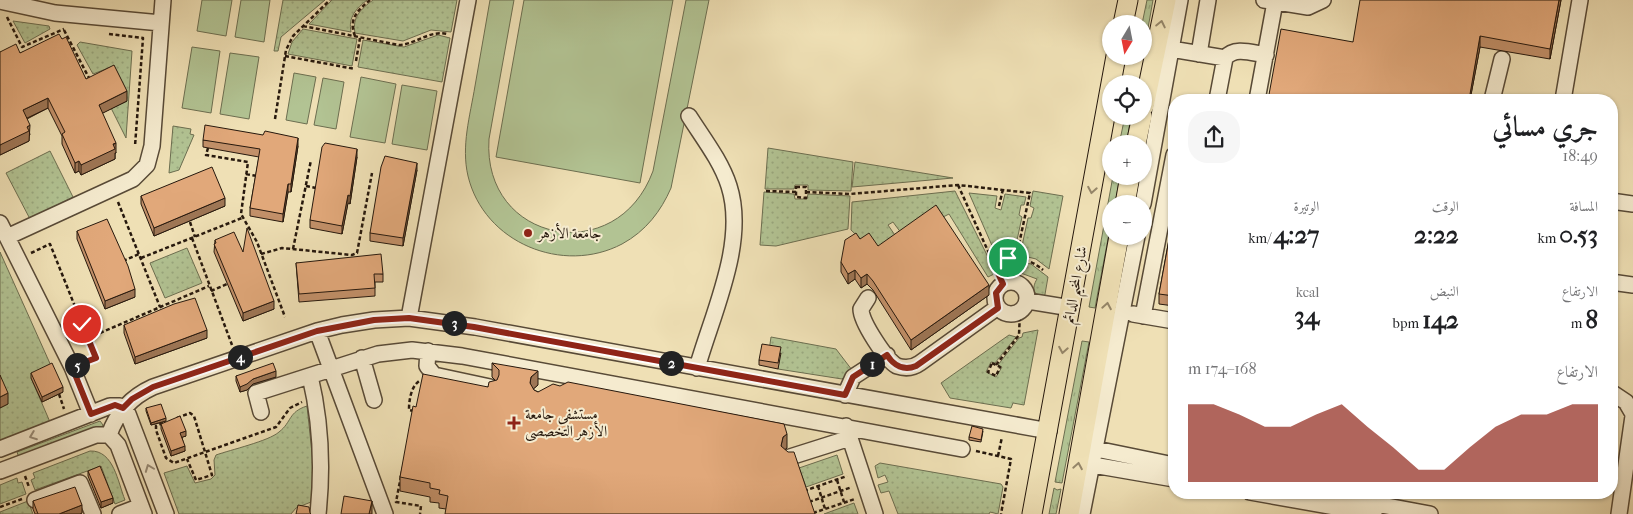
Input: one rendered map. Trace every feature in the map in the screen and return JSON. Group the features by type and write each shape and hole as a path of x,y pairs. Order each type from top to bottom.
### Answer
{"main road":[{"path":"1125,15 1128,0"},
{"path":"1150,75 1166,0"},
{"name":"شارع المخيم الدائم","path":"1107,135 1115,65"},
{"name":"شارع المخيم الدائم","path":"1032,514 1071,308 1102,165"},
{"path":"1069,514 1117,245"}],"street":[{"path":"7,237 141,173 151,156 163,0"},
{"path":"409,318 468,0"},
{"path":"1152,141 1180,0"},
{"path":"1199,54 1208,0"},
{"path":"1258,94 1266,54 1270,1 1308,7 1323,0"},
{"path":"1564,94 1580,0"},
{"path":"4,4 55,13 161,23"},
{"path":"1171,50 1225,58 1236,51 1266,54"},
{"path":"1218,94 1225,58"},
{"path":"1493,94 1502,59"},
{"path":"689,116 728,184 734,212 735,228 730,260 697,368"},
{"path":"1152,160 1168,159"},
{"path":"1143,316 1168,181"},
{"path":"1618,202 1633,204"},
{"path":"0,223 72,367 91,414"},
{"path":"1082,514 1135,245"},
{"path":"998,308 996,293 1003,284 1015,282 1021,284 1028,295 1024,307"},
{"path":"1618,283 1633,285"},
{"path":"868,298 863,303 861,316 887,355 898,366 907,368 916,366 998,308"},
{"path":"998,308 1010,315 1024,307 1071,308"},
{"path":"1123,312 1168,320"},
{"path":"109,435 123,408 132,399 153,387 317,331 374,320 409,318 474,327 1048,431"},
{"path":"317,331 385,514"},
{"path":"261,412 256,394 362,358 395,351 428,351 532,377 549,372 848,432 962,449"},
{"path":"428,351 427,366 434,375 490,387"},
{"path":"845,395 853,377 887,355"},
{"path":"362,358 374,400"},
{"path":"546,391 549,372"},
{"path":"310,376 322,450 318,514"},
{"path":"1618,397 1626,402 1633,415 1623,465 1619,514"},
{"path":"0,449 115,405 123,408 128,414 166,514"},
{"path":"790,457 848,432"},
{"path":"848,432 875,514"},
{"path":"0,471 96,435 109,435 118,445 143,510 120,514"},
{"path":"1096,449 1168,464"},
{"path":"1093,465 1168,478"},
{"path":"34,500 80,483 83,485 93,514"},
{"path":"1289,499 1374,514"},
{"path":"1350,499 1430,514"}],"path":[{"path":"275,119 285,56 290,41 330,0"},
{"path":"355,36 352,27 355,14 370,0"},
{"path":"4,4 22,47 64,29 74,30"},
{"path":"55,13 94,88"},
{"path":"303,26 399,45 408,44 432,33 461,38"},
{"path":"103,34 143,38 135,156"},
{"path":"356,61 360,38"},
{"path":"285,56 354,69"},
{"path":"90,80 96,77"},
{"path":"208,148 206,155 248,162 240,208 242,218 254,235 285,317"},
{"path":"293,249 311,160"},
{"path":"246,174 256,176"},
{"path":"261,254 277,249 293,249 336,254 357,254 372,174"},
{"path":"306,186 316,188"},
{"path":"958,186 1003,284"},
{"path":"806,192 850,194 958,186 1030,193 1016,258"},
{"path":"796,187 806,187 806,198 796,197 796,192 796,187"},
{"path":"113,188 160,307"},
{"path":"999,206 1003,189"},
{"path":"766,191 796,192"},
{"path":"141,258 242,218"},
{"path":"190,222 211,291 237,358"},
{"path":"18,258 50,244 96,358 72,367"},
{"path":"123,261 139,254"},
{"path":"335,260 336,254"},
{"path":"993,262 1016,258 1031,261 1043,270"},
{"path":"211,291 227,284"},
{"path":"100,333 210,286"},
{"path":"996,365 1019,335 1024,307"},
{"path":"156,309 159,318"},
{"path":"992,363 996,365 1000,367 996,376 988,372 992,363"},
{"path":"410,420 412,411 409,408 413,388 419,381"},
{"path":"412,411 418,412"},
{"path":"172,420 187,414 194,416 213,473 208,477 195,480 187,458"},
{"path":"165,423 156,428 168,461 174,463 206,451"},
{"path":"998,456 1004,424"},
{"path":"962,449 1012,460 1001,514"},
{"path":"401,474 396,502 421,506 420,514"},
{"path":"804,491 847,476"},
{"path":"837,480 844,502"},
{"path":"801,482 813,514 855,499"},
{"path":"809,502 865,482"},
{"path":"818,486 825,509"},
{"path":"0,508 25,498 34,500"}],"green space":[{"path":"202,0 232,0 226,36 197,31"},
{"path":"241,0 270,0 264,42 235,37"},
{"path":"283,0 325,0 281,37 278,51 274,51"},
{"path":"332,0 367,0 359,7 352,18 351,32 309,24"},
{"path":"373,0 457,0 451,32 431,30 403,41 355,33 354,27 358,14"},
{"path":"490,0 514,0 489,139 493,174 507,202 528,221 555,231 583,231 611,222 635,202 653,171 686,0 709,0 671,188 652,220 631,239 599,253 575,256 552,254 529,247 508,235 491,219 477,199 468,176 465,154"},
{"path":"524,0 673,0 640,183 496,157"},
{"path":"1147,0 1153,0 1150,15 1144,15"},
{"path":"13,21 49,26 50,29 25,43"},
{"path":"303,29 357,39 352,66 288,54 292,42"},
{"path":"438,35 450,38 442,82 358,67 363,40 404,47"},
{"path":"80,42 132,51 126,138 111,108 111,67 93,74 77,45"},
{"path":"192,47 220,51 211,113 182,108"},
{"path":"230,53 259,57 249,119 220,114"},
{"path":"294,73 316,77 307,124 286,120"},
{"path":"361,77 396,84 385,143 350,137"},
{"path":"323,78 344,82 336,129 314,125"},
{"path":"402,85 437,91 427,150 392,144"},
{"path":"1123,125 1130,125 1128,135 1121,135"},
{"path":"173,126 191,129 190,134 194,135 179,170 169,173"},
{"path":"768,148 853,162 851,191 808,190 808,185 795,185 794,189 765,189"},
{"path":"50,151 73,197 30,219 6,173"},
{"path":"855,162 953,178 852,187"},
{"path":"1111,185 1118,185 1117,195 1110,195"},
{"path":"955,191 996,273 988,277 949,214 904,237 893,222 888,225 899,241 878,256 851,230 852,202"},
{"path":"1033,191 1063,196 1049,269 1036,259 1020,255 1028,218 1031,218 1034,208 1030,206"},
{"path":"764,192 794,194 795,199 807,199 808,194 850,196 848,229 776,246 760,245"},
{"path":"969,193 997,196 995,208 1001,210 1005,194 1026,197 1024,205 1021,205 1019,215 1022,217 1014,254 997,257"},
{"path":"1102,236 1102,245 1107,245 1095,308 1089,307"},
{"path":"187,248 202,283 165,298 150,263"},
{"path":"0,252 52,368 31,378 50,422 0,441 0,408 8,404 0,390"},
{"path":"1012,260 1031,264 1048,277 1044,300 1034,291 1037,279 1018,272 1004,273 999,262"},
{"path":"1038,330 1024,405 1013,403 1011,408 950,398 941,383 1009,335 1016,337 995,363 991,362 986,372 996,377 1002,367 998,365 1019,338 1022,337 1023,333"},
{"path":"771,337 836,349 852,370 842,379 778,369 780,353 769,351"},
{"path":"1082,341 1089,342 1062,483 1055,482"},
{"path":"307,406 314,472 311,502 296,508 291,514 179,514 164,473 187,466 195,483 211,479 215,475 214,460 216,455 274,435 283,428 296,411"},
{"path":"100,421 103,425 101,428 19,458 17,452"},
{"path":"90,451 98,452 110,462 125,500 115,504 101,466 35,490 31,480 35,478 33,473"},
{"path":"837,455 843,474 806,487 799,468"},
{"path":"880,463 1001,484 1003,487 998,514 990,512 989,514 898,514 889,491 881,493 878,485 888,482 885,475 878,478 875,466"},
{"path":"17,478 18,483 22,482 26,494 0,504 0,485"},
{"path":"1054,488 1057,490 1061,489 1056,514 1049,514"},
{"path":"28,501 33,514 0,514 0,512"},
{"path":"854,503 858,514 824,514"}],"building":[{"path":"1360,0 1559,0 1550,49 1480,36 1470,94 1269,94 1281,29 1353,42"},
{"path":"59,34 62,39 66,37 86,79 114,65 127,91 99,105 116,143 113,144 115,149 81,165 79,161 75,163 62,134 65,132 48,98 23,110 30,125 27,127 29,131 0,145 0,52 16,44 20,53"},
{"path":"205,125 263,135 265,131 298,138 291,184 288,184 283,214 250,208 260,149 203,140"},
{"path":"325,143 357,149 350,196 348,195 342,226 310,220 322,147"},
{"path":"385,156 417,163 403,238 370,233 381,167"},
{"path":"212,167 225,198 154,228 141,196"},
{"path":"936,205 989,285 911,340 867,274 861,278 855,270 848,274 841,262 845,240 856,233 860,239 869,233 878,246"},
{"path":"107,219 128,266 135,289 105,301 77,231"},
{"path":"247,228 274,301 243,313 214,244 216,243 215,240 234,232 243,252"},
{"path":"1168,245 1168,295 1159,294"},
{"path":"381,254 383,274 374,274 375,288 299,294 296,263"},
{"path":"195,298 207,330 135,357 124,325 174,304"},
{"path":"762,344 781,347 778,363 759,360"},
{"path":"52,363 63,387 42,397 31,373"},
{"path":"273,363 276,371 253,379 240,387 236,376"},
{"path":"492,363 538,371 531,377 530,383 534,390 538,392 553,384 560,386 568,382 784,424 787,434 783,437 781,446 788,452 794,452 815,514 445,514 448,496 439,494 440,490 430,488 430,483 400,477 413,406 416,407 423,374 488,387 489,382 497,380 499,375 499,370"},
{"path":"0,375 8,393 0,397"},
{"path":"161,404 166,418 151,423 146,408"},
{"path":"180,416 186,431 180,433 185,446 171,451 161,424"},
{"path":"972,426 983,429 981,440 969,437"},
{"path":"100,466 113,498 101,502 88,471"},
{"path":"75,487 82,505 59,514 38,514 33,501"},
{"path":"344,496 372,501 369,514 341,514"},
{"path":"298,505 309,507 311,514 296,514"}],"place":[{"name":"جامعة الأزهر","path":"528,233"},
{"name":"مستشفى جامعة الأزهر التخصصى","path":"514,423"}],"route":[{"path":"82,324 96,358 72,367 91,414 115,405 123,408 142,392 153,387 317,331 374,320 409,318 474,327 845,395 853,377 887,355 898,366 907,368 916,366 998,308 995,297 997,289 1003,284 993,262 1008,258"}]}
